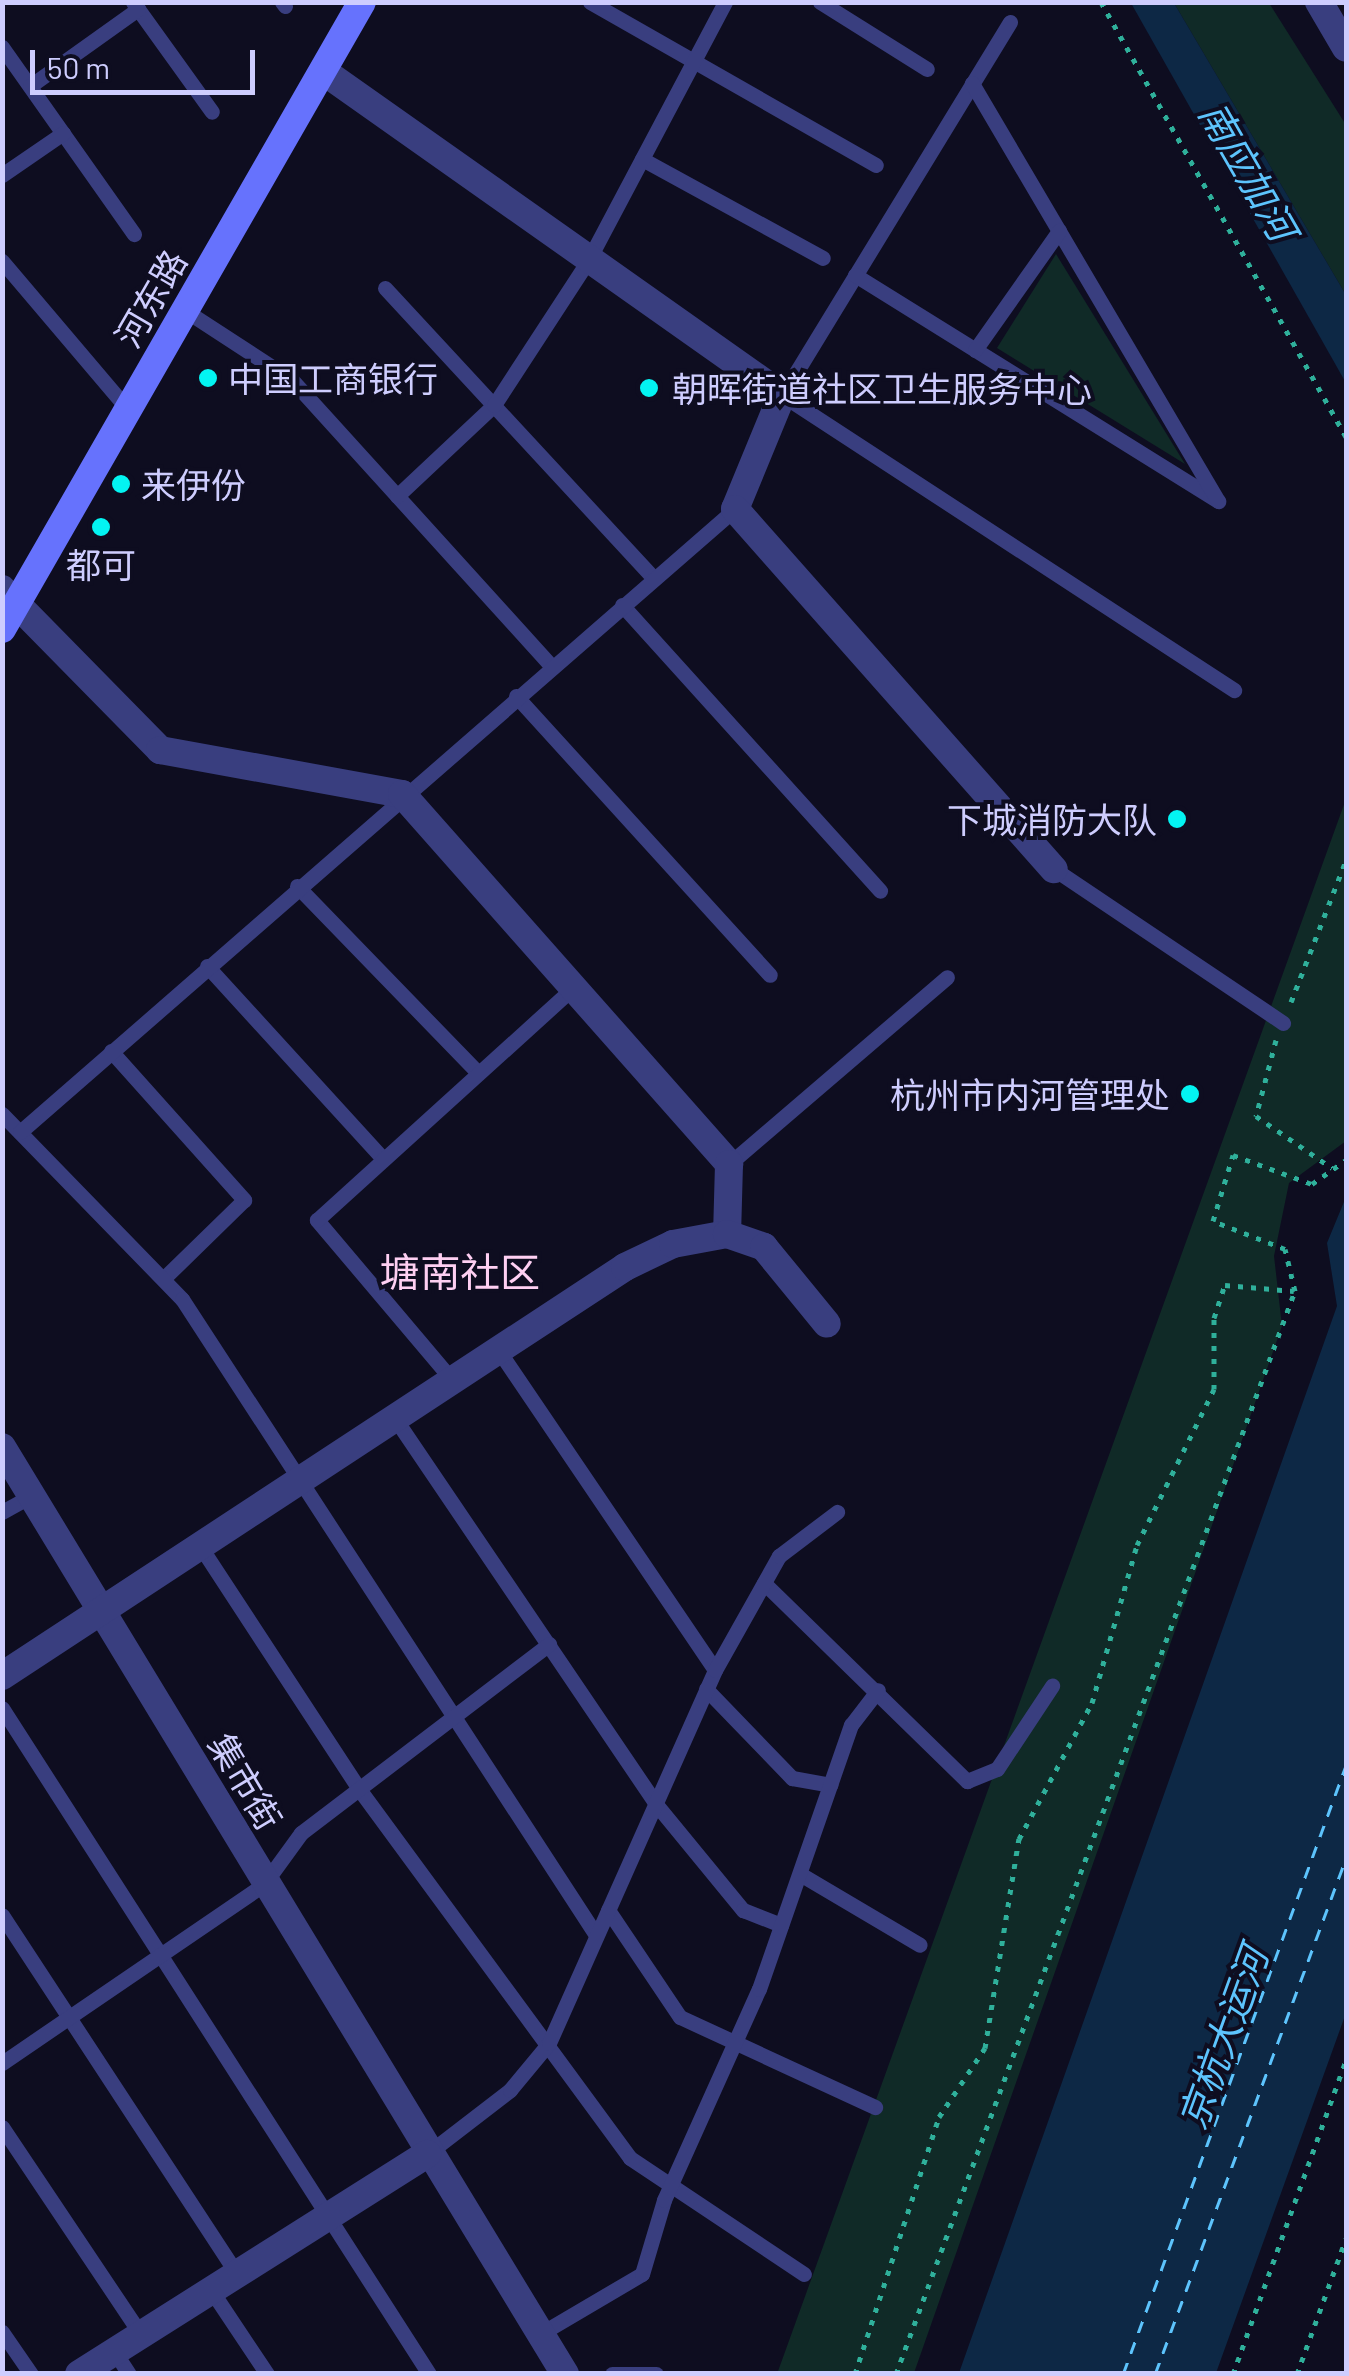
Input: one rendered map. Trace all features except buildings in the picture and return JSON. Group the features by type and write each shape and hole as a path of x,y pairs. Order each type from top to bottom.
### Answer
{"main road":[{"name":"河东路","path":"7,608 129,411 362,2"}],"street":[{"path":"1318,2 1346,48"},
{"path":"323,70 782,395 735,508 1054,869"},
{"path":"7,608 160,750 402,794 728,1164 726,1234"},
{"path":"2,1676 103,1615 625,1267 726,1234 764,1246 826,1324"},
{"name":"集市街","path":"2,1447 426,2154 565,2374"},
{"path":"79,2374 122,2362 140,2335 426,2154"}],"lane":[{"path":"590,2 876,165"},
{"path":"398,496 494,406 589,259 725,2"},
{"path":"820,2 926,69"},
{"path":"30,86 135,6 212,112"},
{"path":"1010,22 782,395 1234,690"},
{"path":"2,47 134,234"},
{"path":"855,275 1218,502 972,83"},
{"path":"2,176 63,133"},
{"path":"642,159 823,258"},
{"path":"975,350 1059,231"},
{"path":"2,261 129,411"},
{"path":"386,288 654,578"},
{"path":"186,311 292,380 551,666"},
{"path":"20,1132 402,794 735,508"},
{"path":"622,605 880,891"},
{"path":"516,696 770,976"},
{"path":"1054,869 1283,1023"},
{"path":"297,886 476,1071"},
{"path":"208,966 382,1159"},
{"path":"728,1164 947,977"},
{"path":"453,1382 317,1220 476,1071 573,988"},
{"path":"111,1051 244,1200 164,1278"},
{"path":"2,1114 164,1278 297,1486 596,1935"},
{"path":"499,1351 715,1670"},
{"path":"396,1420 655,1804 743,1910 781,1925"},
{"path":"2,1512 31,1496"},
{"path":"426,2154 510,2090 549,2043 715,1670 778,1556 837,1512"},
{"path":"202,1549 359,1788 630,2158 804,2274"},
{"path":"764,1583 878,1690 967,1781 997,1769 1052,1686"},
{"path":"2,2063 163,1958 264,1884 301,1834 548,1644"},
{"path":"706,1689 792,1778 830,1785"},
{"path":"540,2334 642,2274 672,2184 738,2036 781,1925 851,1726 878,1690"},
{"path":"2,1708 429,2374"},
{"path":"800,1874 920,1945"},
{"path":"608,1910 680,2017 738,2036 875,2107"},
{"path":"2,1915 236,2274"},
{"path":"2,2127 140,2335"},
{"path":"211,2290 267,2374"},
{"path":"2,2332 31,2374"},
{"path":"612,2374 656,2374"}],"path":[{"path":"1102,2 1346,437"},
{"path":"896,2374 1294,1291 1285,1249 1213,1221 1233,1155 1312,1184 1346,1160"},
{"path":"855,2374 938,2118 986,2048 1019,1839 1092,1703 1137,1546 1214,1389 1214,1318 1225,1285 1294,1291"},
{"path":"1233,2374 1346,2060"},
{"path":"1297,2374 1346,2239"}],"green space":[{"path":"1174,3 1269,3 1346,125 1346,295"},
{"path":"1056,254 1185,464 997,348"},
{"path":"1346,799 1346,1141 1289,1183 1274,1256 1282,1326 914,2373 777,2374"}],"water":[{"name":"南应加河","path":"1131,3 1174,3 1346,295 1346,383"},
{"name":"京杭大运河","path":"1346,1197 1346,2013 1216,2373 959,2373 1337,1306 1327,1243"}],"ferry route":[{"path":"1123,2374 1346,1765"},
{"path":"1155,2374 1346,1858"}],"place":[{"name":"中国工商银行","path":"208,378"},
{"name":"朝晖街道社区卫生服务中心","path":"649,388"},
{"name":"来伊份","path":"121,484"},
{"name":"都可","path":"101,527"},
{"name":"下城消防大队","path":"1177,819"},
{"name":"杭州市内河管理处","path":"1190,1094"}],"district":[{"name":"塘南社区","path":"460,1271"}]}
